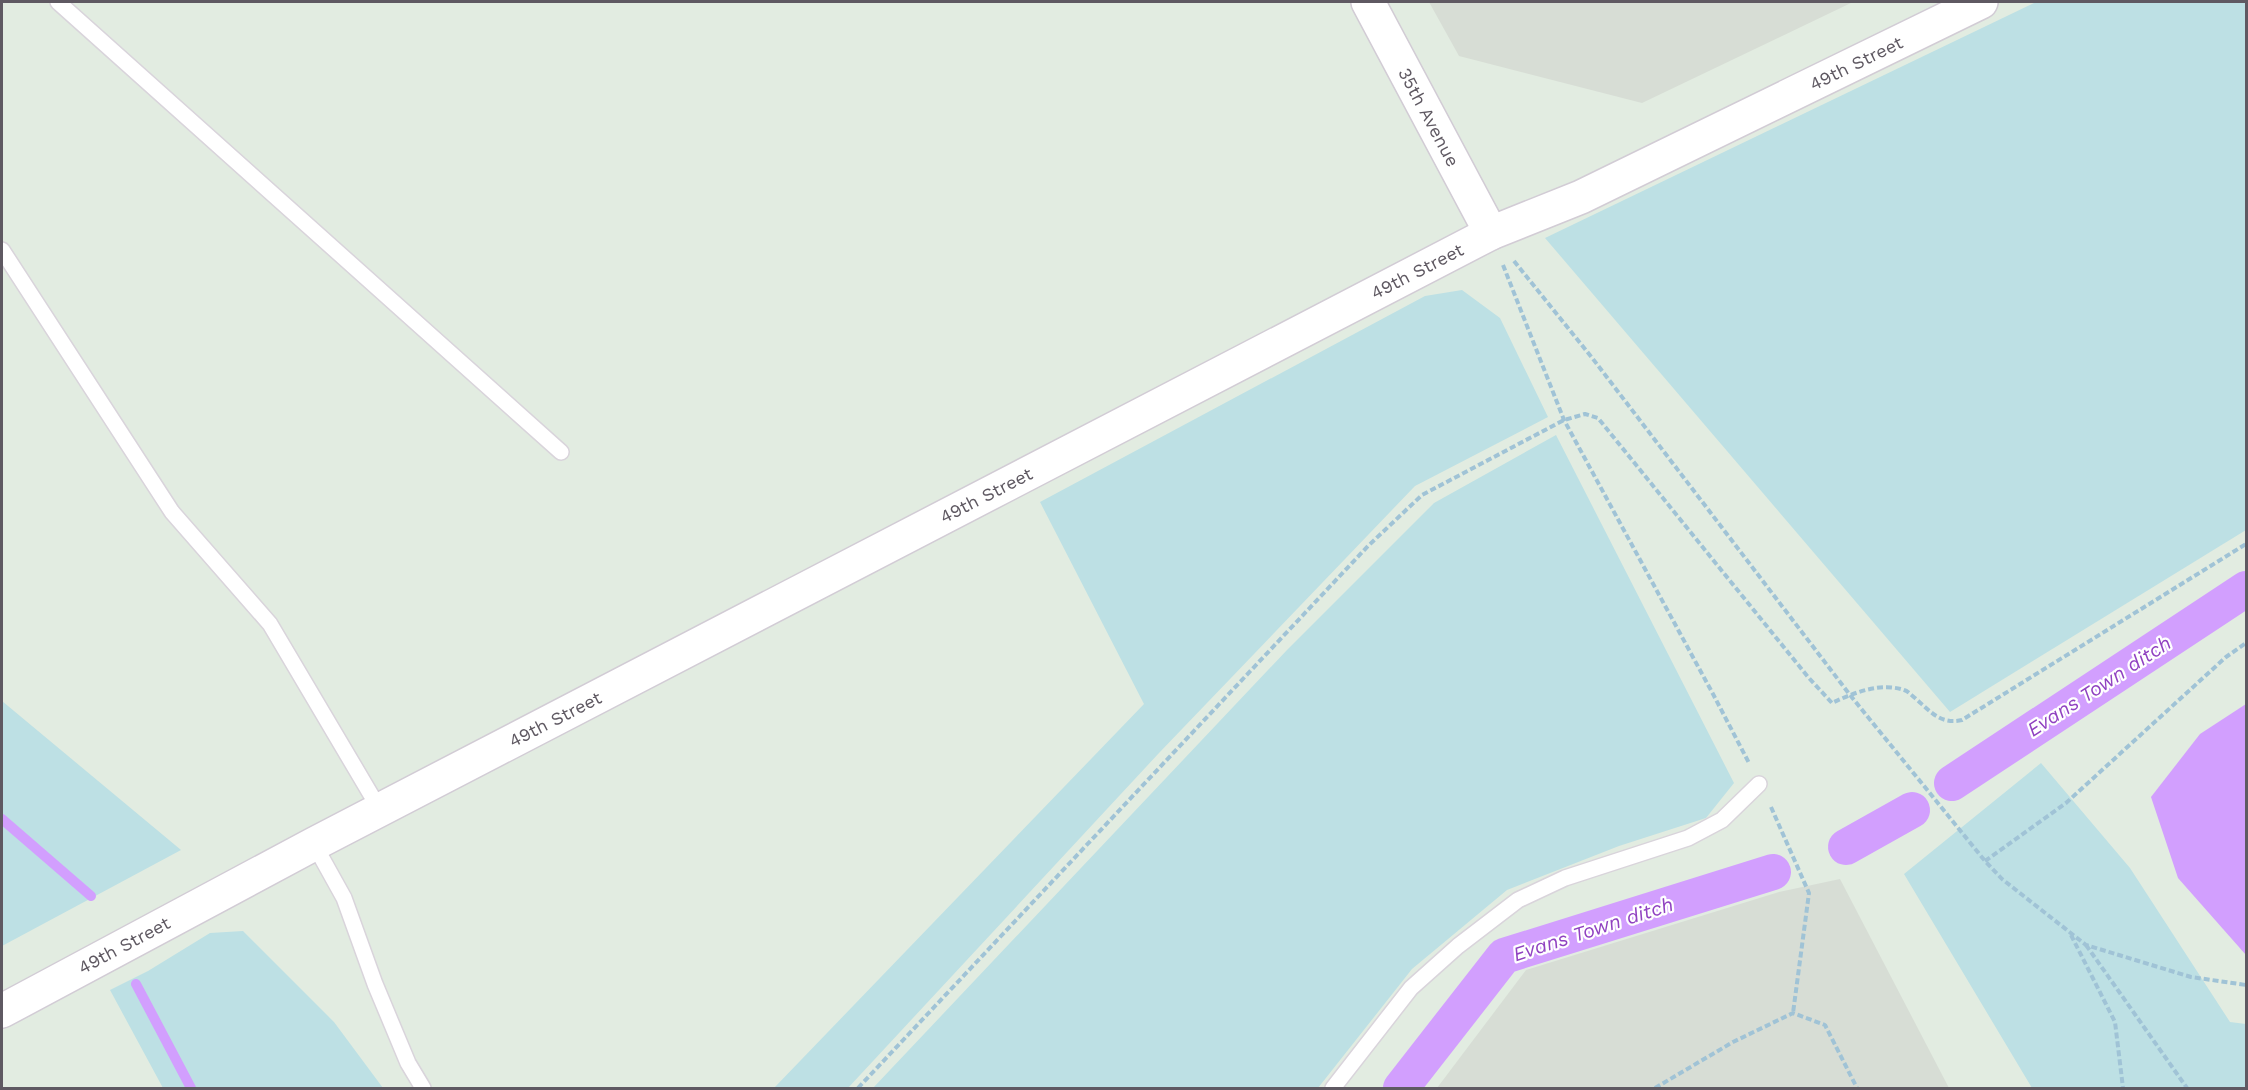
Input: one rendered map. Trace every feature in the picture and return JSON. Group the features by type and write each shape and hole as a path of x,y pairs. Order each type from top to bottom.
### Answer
{"street":[{"name":"35th Avenue","path":"1368,2 1491,233"},
{"name":"49th Street","path":"2,1011 224,891 1491,233 1581,197 1981,2"}],"lane":[{"path":"58,2 561,452"},
{"path":"2,250 172,512 270,624 380,810"},
{"path":"1333,1089 1411,988 1458,946 1518,900 1565,878 1688,838 1722,820 1759,784"},
{"path":"314,844 344,898 375,984 408,1063 423,1089"}],"path":[{"path":"1491,233 1564,420 1713,694 1785,836 1809,893 1792,1013"},
{"path":"1491,233 1593,359 1850,694 1985,861 2002,879 2086,945 2187,1089"},
{"path":"858,1089 1376,539 1422,495 1564,420 1585,414 1598,418 1808,677 1832,703 1850,694 1883,687 1905,690 1938,717 1950,722 1962,720 2247,544"},
{"path":"1985,861 2066,803 2226,657 2247,642"},
{"path":"2069,932 2115,1022 2123,1089"},
{"path":"2086,945 2191,977 2247,986"},
{"path":"1655,1089 1733,1042 1792,1013 1825,1025 1857,1089"}],"shaded area":[{"path":"1429,2 1853,2 1642,103 1459,56"},
{"path":"2036,2 2246,2 2246,530 1950,712 1545,238"},
{"path":"1462,290 1500,318 1548,417 1415,486 1159,753 848,1088 774,1088 1144,704 1040,502 1425,296"},
{"path":"1556,435 1734,783 1706,818 1619,846 1507,890 1412,969 1318,1088 873,1088 1287,650 1434,503"},
{"path":"2,701 181,850 2,946"},
{"path":"2246,704 2246,955 2178,878 2151,797 2200,734"},
{"path":"2041,763 2130,868 2230,1022 2246,1024 2246,1088 2032,1088 1904,874"},
{"path":"1840,879 1949,1088 1437,1088 1526,970 1779,892"},
{"path":"243,931 334,1022 383,1088 163,1088 110,990 148,971 210,933"}],"waterway":[{"name":"Evans Town ditch","path":"1952,783 2246,589"},
{"name":"Evans Town ditch","path":"1846,847 1912,810"},
{"path":"2,819 91,896"},
{"name":"Evans Town ditch","path":"1401,1088 1504,956 1773,872"},
{"path":"136,984 191,1088"}]}
